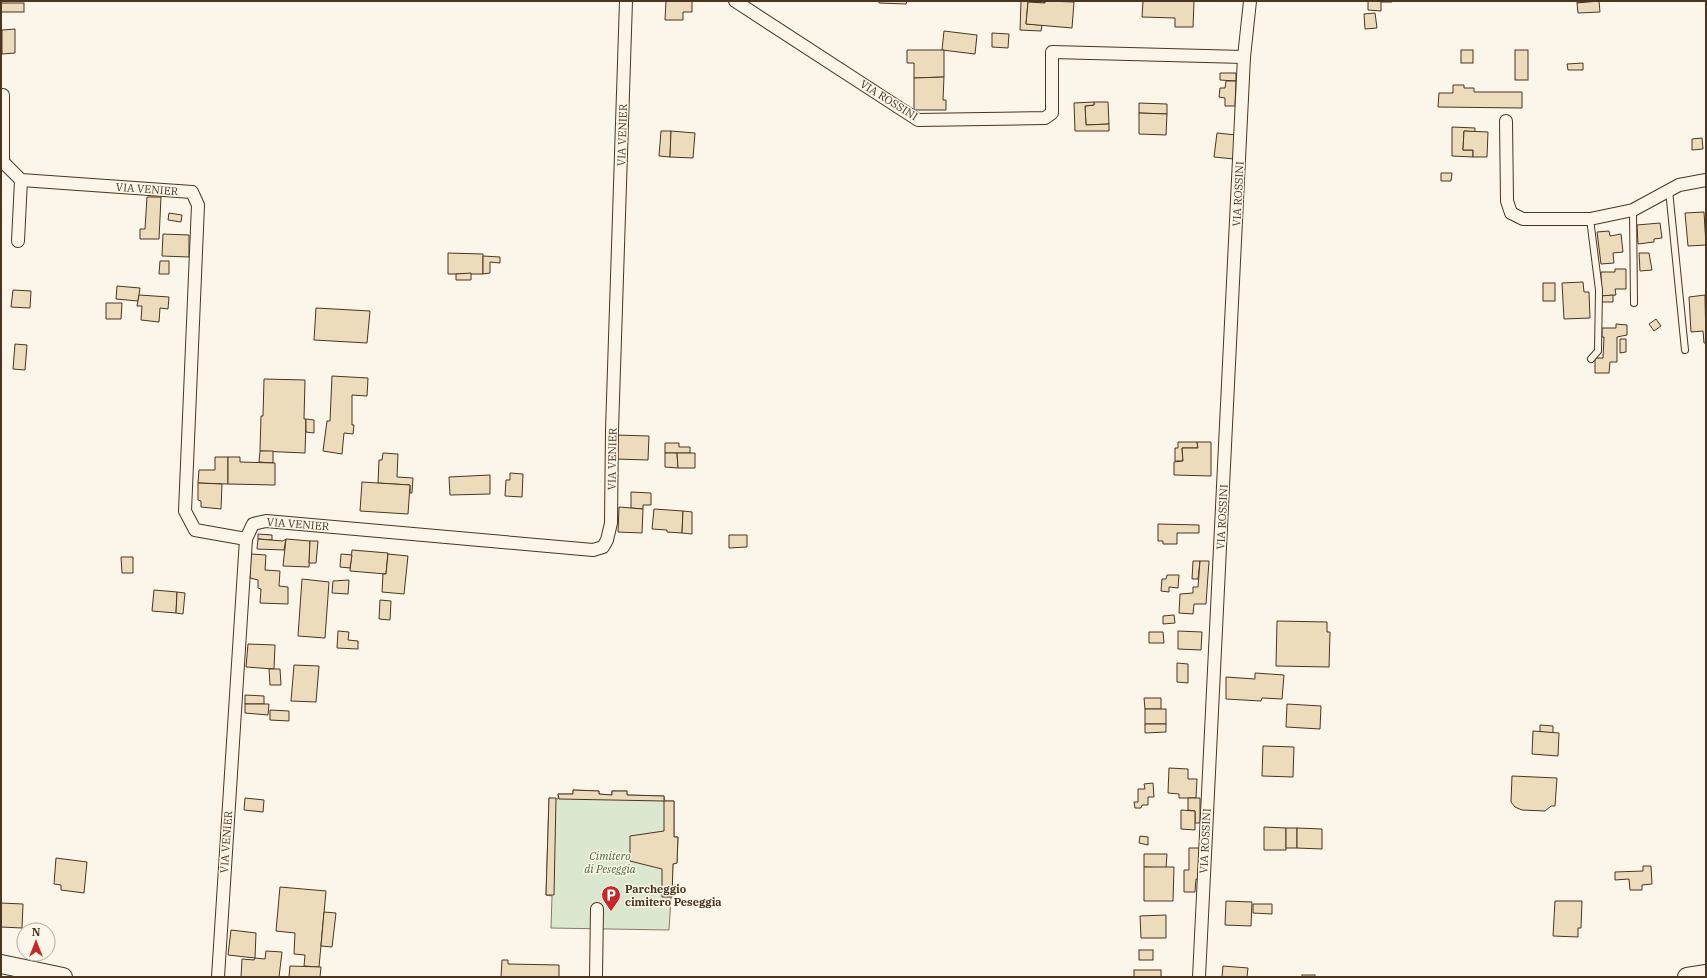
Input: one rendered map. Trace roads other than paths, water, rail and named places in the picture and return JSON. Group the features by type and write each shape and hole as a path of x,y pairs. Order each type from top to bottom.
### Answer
{"main road":[{"path":"1,964 63,977"},
{"path":"1687,977 1706,974"}],"street":[{"name":"VIA VENIER","path":"218,977 246,539 253,524 266,521 593,550 602,547 607,540 611,523 626,1"},
{"name":"VIA ROSSINI","path":"735,1 918,120 1045,118 1052,113 1052,52 1244,57"},
{"name":"VIA ROSSINI","path":"1199,977 1244,57 1250,1"},
{"path":"3,95 3,162 21,180 18,241"},
{"path":"1506,121 1507,201 1511,213 1522,219 1590,219 1633,210 1679,185 1706,180"},
{"name":"VIA VENIER","path":"21,180 192,192 198,205 185,511 195,530 246,539"},
{"path":"596,977 597,909"}],"lane":[{"path":"1669,190 1685,350"},
{"path":"1633,210 1634,303"},
{"path":"1590,219 1599,290 1598,351 1591,359"}],"place":[{"name":"Parcheggio cimitero Peseggia","path":"611,912"}],"park label":[{"name":"Cimitero di Peseggia","path":"610,862"}]}
